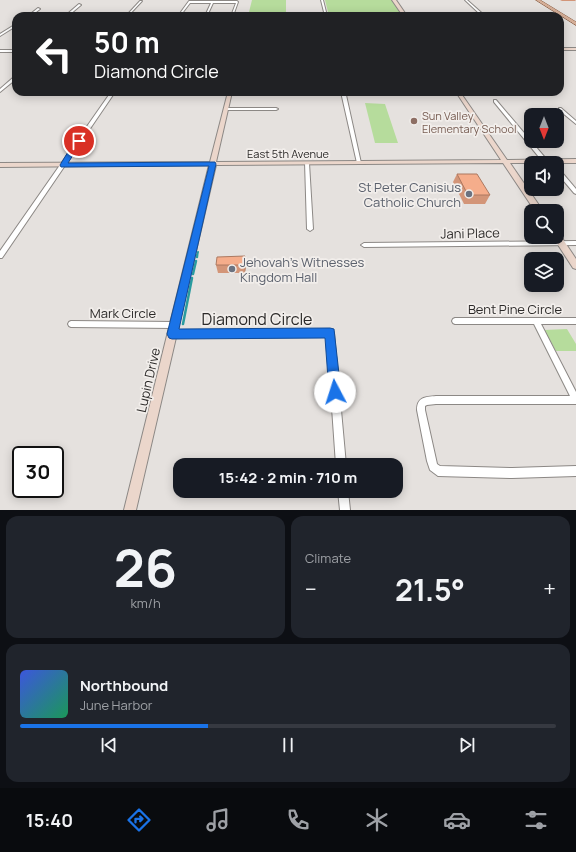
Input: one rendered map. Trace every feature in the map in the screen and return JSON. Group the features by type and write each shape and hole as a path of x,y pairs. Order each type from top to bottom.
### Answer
{"main road":[{"path":"538,0 557,12"},
{"path":"564,16 576,24"}],"street":[{"path":"322,0 325,12"},
{"path":"394,0 402,12"},
{"path":"466,0 480,12"},
{"path":"131,12 141,1"},
{"path":"182,12 188,2 237,2 233,12"},
{"path":"208,12 212,2"},
{"path":"71,12 80,5"},
{"path":"35,12 39,9"},
{"path":"0,35 12,28"},
{"path":"564,49 576,49"},
{"path":"0,51 12,51"},
{"path":"0,91 12,81"},
{"path":"0,256 110,96"},
{"name":"Lupin Drive","path":"130,510 229,96"},
{"path":"344,96 359,162"},
{"path":"460,96 534,204"},
{"path":"495,100 544,156"},
{"path":"226,109 276,109"},
{"path":"564,112 576,123"},
{"name":"East 5th Avenue","path":"564,161 576,161"},
{"name":"East 5th Avenue","path":"0,165 524,162"},
{"path":"307,163 310,228"},
{"path":"564,178 576,192"},
{"name":"Jani Place","path":"364,245 524,241"},
{"name":"Jani Place","path":"564,241 576,243"},
{"path":"562,244 576,266"},
{"name":"Bent Pine Circle","path":"455,321 576,321"},
{"path":"536,321 576,400 426,401 421,404 421,410 431,461 433,467 438,471 576,471"},
{"name":"Mark Circle","path":"71,324 173,330"},
{"name":"Diamond Circle","path":"173,330 330,333 340,458"},
{"path":"344,498 345,510"}],"green space":[{"path":"252,0 286,0 286,12 249,12"},
{"path":"325,0 392,0 400,12 328,12"},
{"path":"365,103 385,104 398,143 375,143"},
{"path":"567,329 576,344 576,351 556,351 544,330"}],"building":[{"path":"457,174 477,174 490,195 468,195"},
{"path":"245,256 244,265 216,265 217,257"}],"waterway":[{"path":"197,256 198,252"},
{"path":"193,274 196,261"},
{"path":"183,324 192,278"}],"place":[{"name":"Sun Valley Elementary School","path":"414,121"},
{"name":"St Peter Canisius Catholic Church","path":"469,194"},
{"name":"Jehovah's Witnesses Kingdom Hall","path":"232,269"}],"route":[{"path":"79,141 64,165 213,164 172,334 330,333 335,392"}]}
